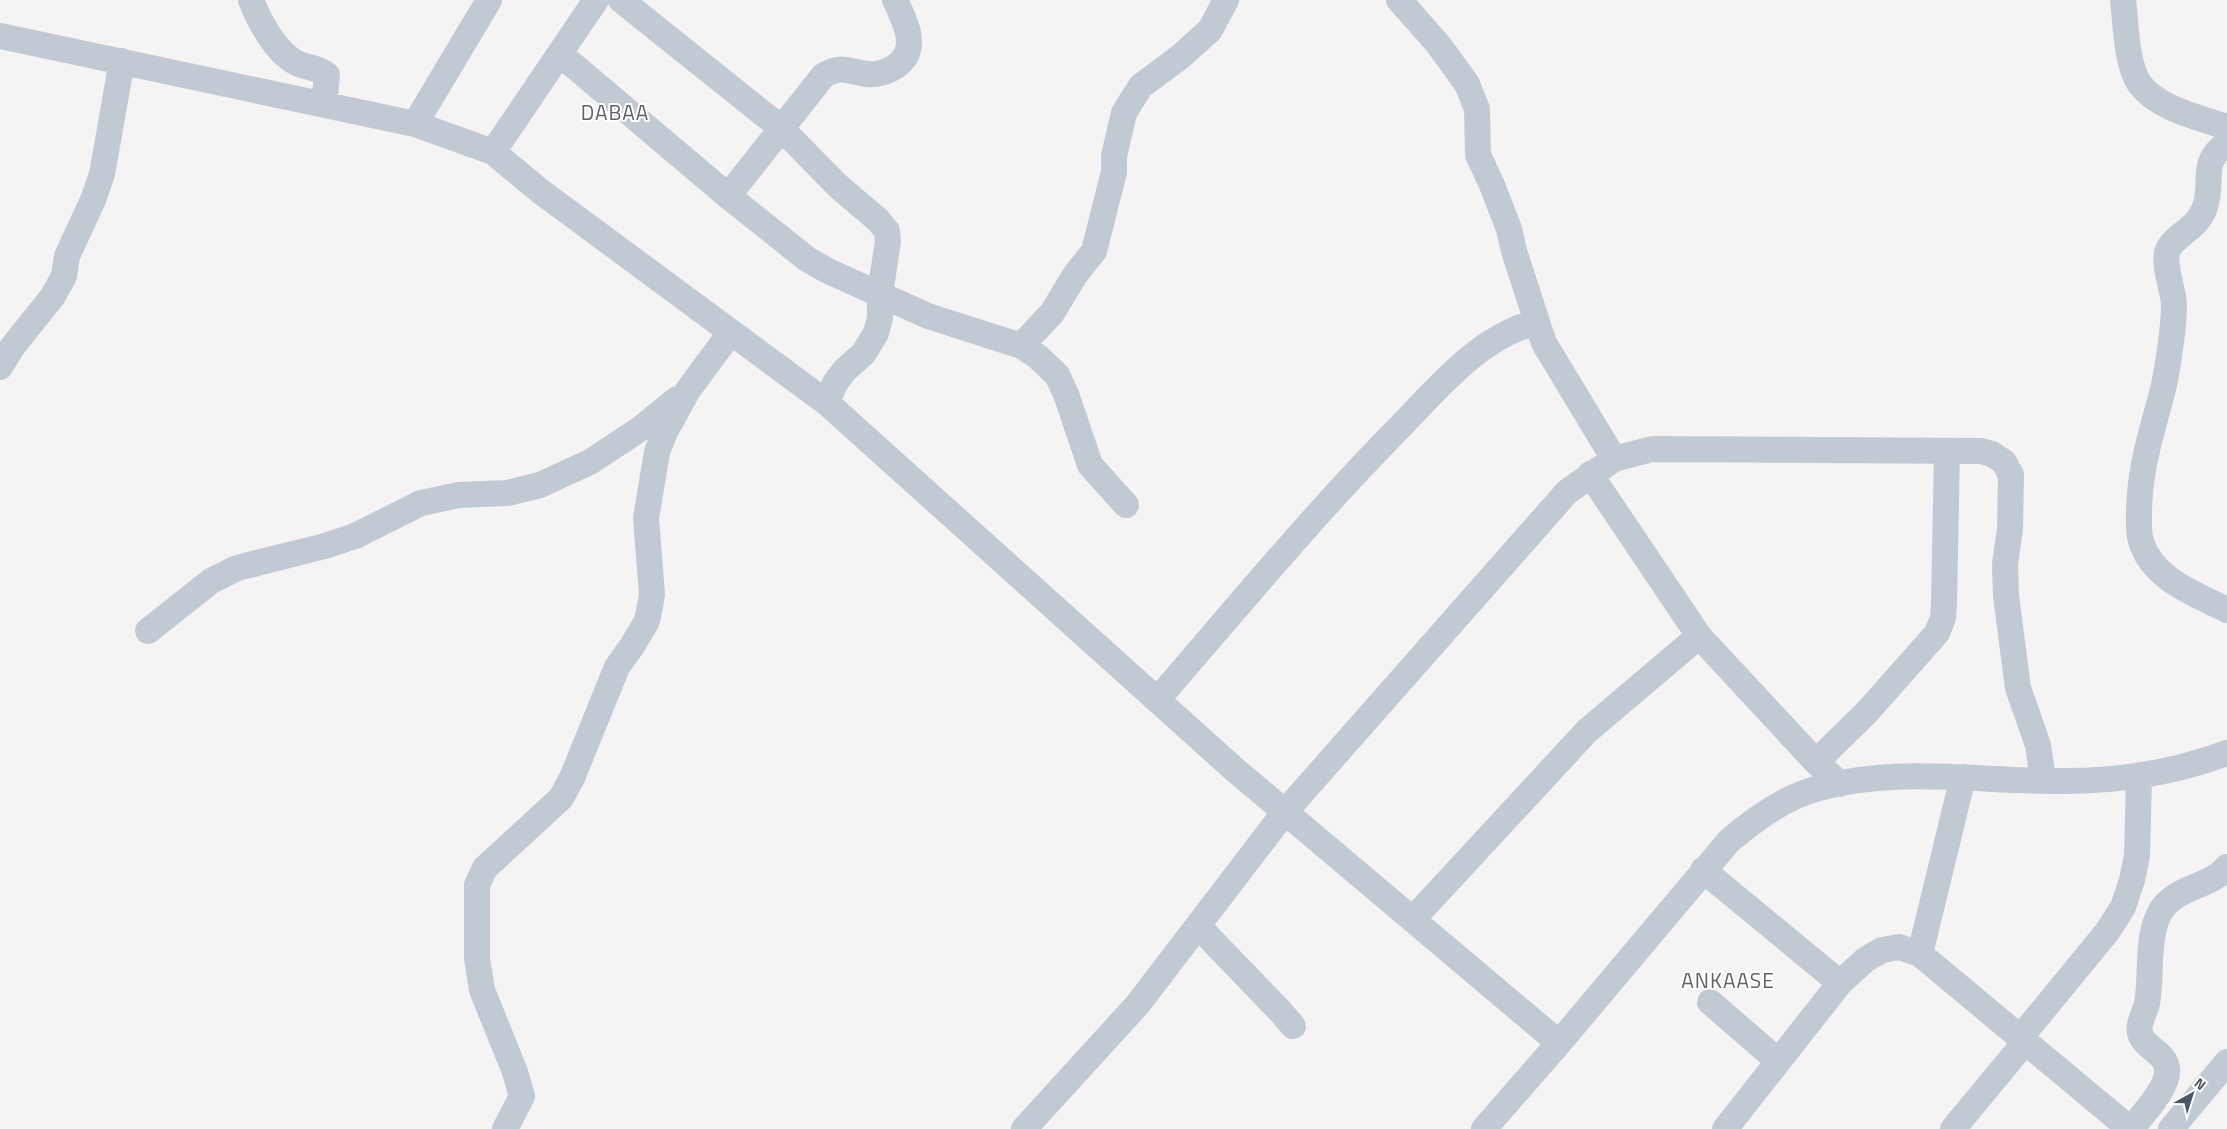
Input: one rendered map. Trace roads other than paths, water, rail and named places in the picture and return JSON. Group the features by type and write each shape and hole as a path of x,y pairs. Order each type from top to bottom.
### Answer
{"street":[{"path":"251,0 261,24 289,58 298,64 321,70 328,75 324,104"},
{"path":"415,124 489,0"},
{"path":"493,152 596,0"},
{"path":"621,0 781,128 838,186 878,220 887,231 888,241 880,294 880,318 876,333 864,353 845,370 835,383 827,403"},
{"path":"728,196 823,76 834,69 846,69 868,75 885,72 903,62 910,47 906,25 895,0"},
{"path":"1022,346 1052,313 1075,275 1094,251 1114,172 1114,156 1124,114 1130,103 1141,86 1180,57 1210,30 1226,0"},
{"path":"1399,0 1438,44 1467,84 1477,109 1478,155 1510,229 1514,252 1544,343 1614,459"},
{"path":"2123,0 2130,60 2139,82 2153,97 2188,114 2227,127"},
{"path":"0,36 415,124 493,152 540,191 827,403 1284,813 1559,1043"},
{"path":"560,54 728,196 807,259 928,316 1022,346 1037,356 1056,374 1066,394 1090,465 1126,505"},
{"path":"0,367 13,346 53,296 64,276 67,256 93,200 102,174 122,61"},
{"path":"2227,143 2214,154 2208,167 2208,196 2199,219 2168,250 2167,258 2174,305 2164,383 2146,446 2140,483 2139,531 2146,554 2158,570 2173,582 2227,610"},
{"path":"1157,700 1338,490 1459,367 1517,327 1537,322"},
{"path":"505,1129 522,1096 516,1072 482,990 477,958 476,885 485,868 561,798 572,778 617,667 647,622 652,595 646,518 657,452 665,432 688,390 731,332"},
{"path":"148,631 211,581 230,571 325,546 355,536 421,502 459,495 507,493 540,485 590,462 640,429 688,390"},
{"path":"1024,1129 1138,1004 1284,813 1567,492 1590,474 1614,459 1652,449 1981,451 1992,454 2004,462 2011,475 2010,529 2005,564 2006,596 2018,688 2038,745 2043,780"},
{"path":"1816,762 1867,712 1937,632 1942,618 1944,603 1947,451"},
{"path":"1590,474 1699,636 1816,762 1840,784"},
{"path":"1413,919 1588,731 1699,636"},
{"path":"1484,1129 1729,841 1754,820 1795,797 1818,788 1861,780 1931,776 2109,780 2139,777 2226,760"},
{"path":"1953,1129 2107,932 2123,906 2132,880 2136,856 2139,777"},
{"path":"1920,954 1964,778"},
{"path":"1725,1129 1840,983 1864,960 1882,950 1899,947 1920,954 2130,1129 2161,1090 2167,1068 2163,1060 2140,1035 2139,1028 2147,1004 2148,968 2155,926 2165,905 2180,894 2216,877 2227,867"},
{"path":"1703,870 1840,983"},
{"path":"1198,926 1280,1010 1292,1026"},
{"path":"1710,1002 1778,1061"},
{"path":"2171,1129 2227,1062"}],"district":[{"name":"DABAA","path":"615,112"},
{"name":"ANKAASE","path":"1728,980"}]}
